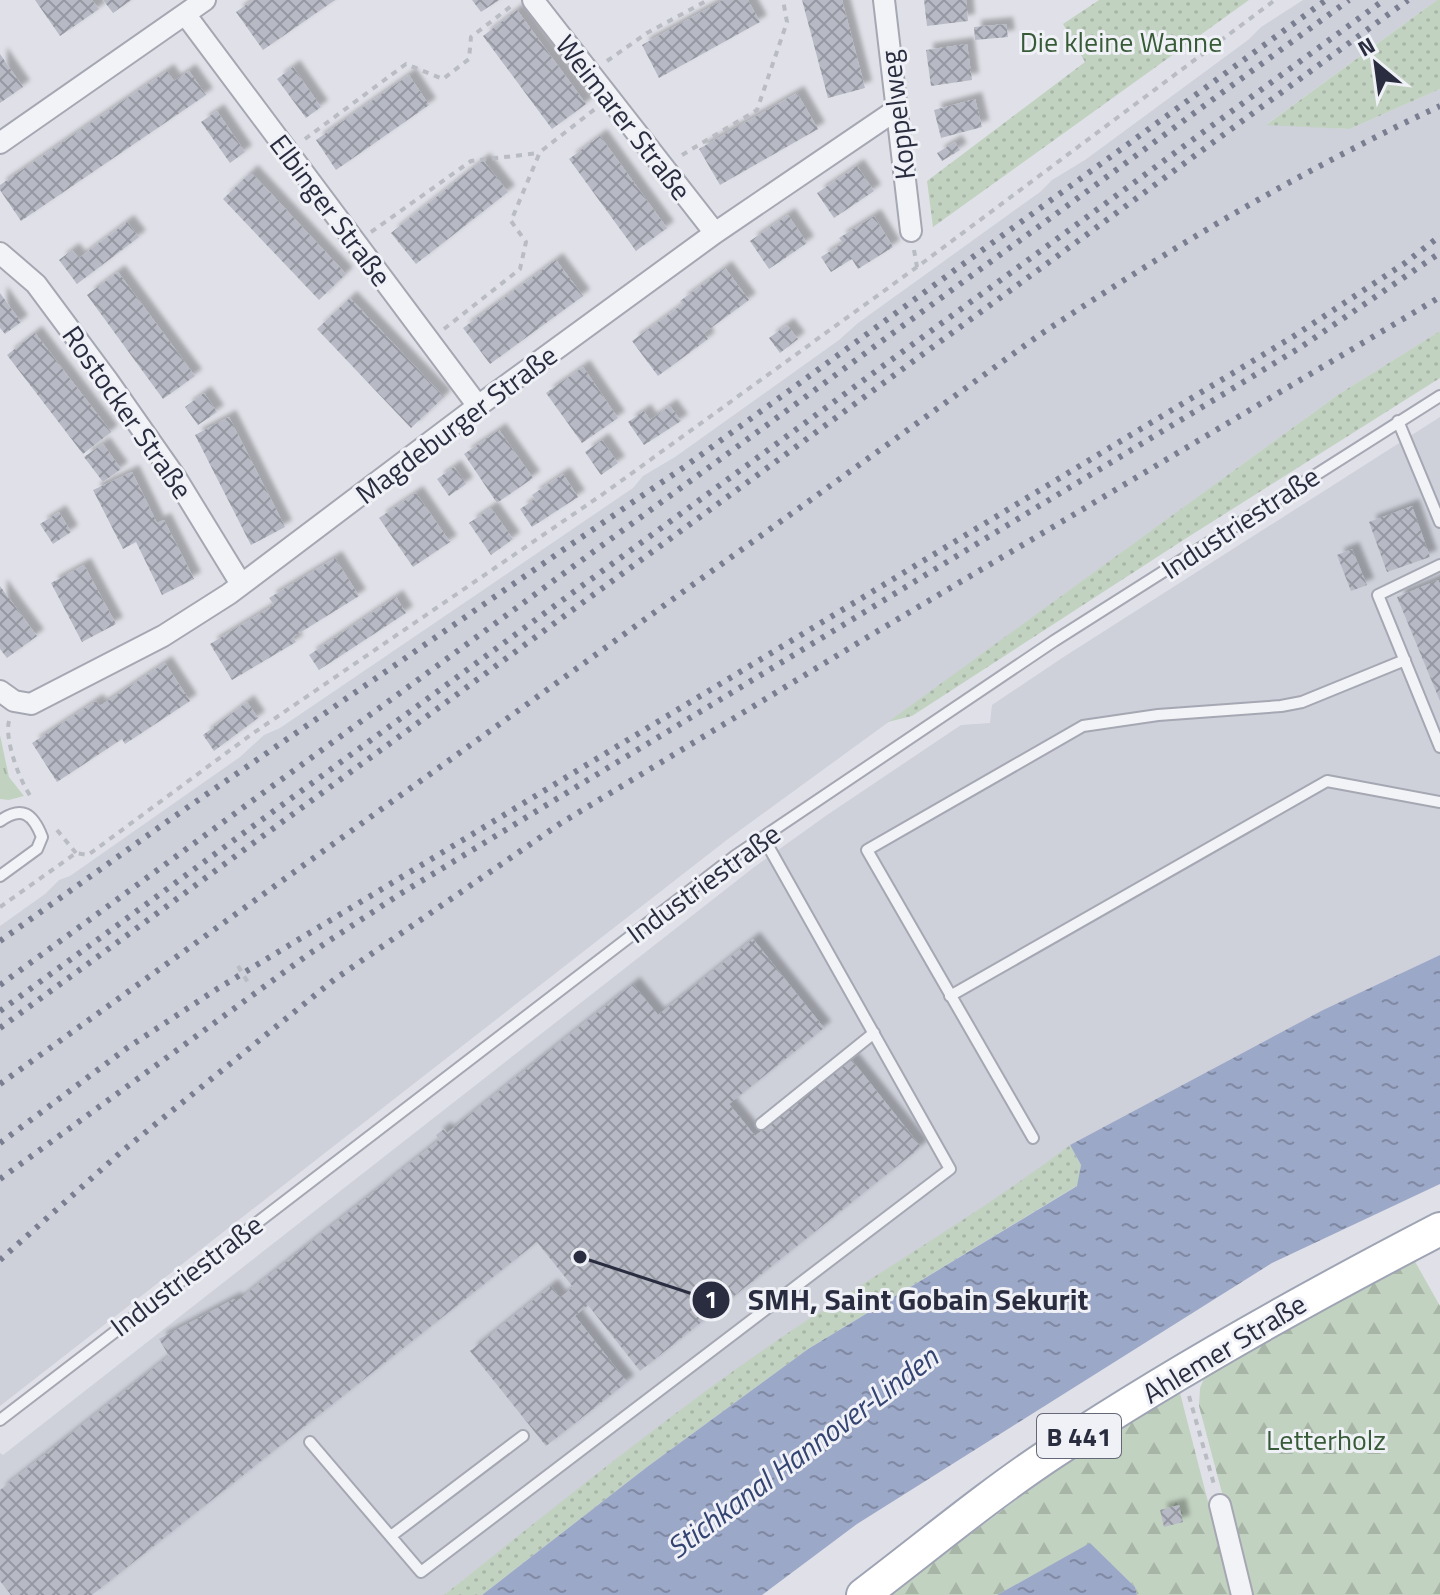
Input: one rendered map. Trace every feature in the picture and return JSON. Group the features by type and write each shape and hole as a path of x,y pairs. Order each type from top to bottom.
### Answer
{"main road":[{"name":"Ahlemer Straße","path":"863,1595 1050,1455 1182,1371 1310,1297 1440,1229"}],"street":[{"path":"0,143 205,0"},
{"name":"Weimarer Straße","path":"533,0 715,233"},
{"name":"Koppelweg","path":"884,0 911,231"},
{"name":"Elbinger Straße","path":"185,14 478,406"},
{"name":"Magdeburger Straße","path":"6,696 31,704 163,636 241,584 715,233 896,110"},
{"name":"Rostocker Straße","path":"0,253 36,284 108,381 176,478 241,584"},
{"path":"1220,1505 1242,1595"}],"lane":[{"name":"Industriestraße","path":"0,1420 723,865 1054,641 1440,396"},
{"path":"1398,421 1440,522"},
{"path":"1440,565 1378,595 1440,747"},
{"path":"1033,1138 867,850 1083,726 1158,715 1302,702 1405,660"},
{"path":"950,996 1327,781 1440,802"},
{"path":"0,821 10,814 21,812 30,816 42,837 37,849 0,876"},
{"path":"310,1442 421,1572 950,1169 763,837"},
{"path":"761,1124 874,1033"},
{"path":"391,1536 523,1436"}],"path":[{"path":"287,152 406,64 443,79 469,59 471,37 519,0"},
{"path":"590,73 647,33 708,0"},
{"path":"663,167 757,110 787,22 783,0"},
{"path":"49,819 76,853 88,855 252,734 603,494 917,267 1275,0"},
{"path":"429,340 520,269 526,242 511,221 540,152 609,98"},
{"path":"356,243 471,161 540,152"},
{"path":"6,696 6,730 22,785 40,808"},
{"path":"0,907 76,853"},
{"path":"238,966 249,984"},
{"path":"1182,1371 1220,1505"}],"shaded area":[{"path":"1303,0 1437,0 1267,124 1350,129 1440,89 1440,331 1339,394 728,839 0,1406 0,926 45,894 59,880 70,876 240,757 264,735 280,728 633,488 643,476 675,457 839,340 1052,180 1085,160 1248,40 1261,27"},
{"path":"1440,417 1440,955 1323,1010 1070,1145 1029,1177 622,1455 444,1595 0,1595 0,1453 3,1455 753,868 961,725 990,723 992,705"}],"green space":[{"name":"Die kleine Wanne","path":"1099,0 1249,0 933,227 927,181 1085,62 1063,24"},
{"path":"1440,0 1440,89 1350,129 1266,125"},
{"path":"1440,331 1440,378 912,716 888,722 1339,394"},
{"path":"0,735 9,777 24,796 9,800 0,799"},
{"path":"1070,1145 1081,1165 1078,1185 808,1349 647,1467 482,1595 444,1595 738,1367 1000,1195"},
{"name":"Letterholz","path":"1413,1258 1440,1306 1440,1595 1249,1595 1199,1406 1200,1388 1208,1369"},
{"path":"1179,1389 1232,1595 1137,1595 1135,1587 1090,1544 997,1595 889,1595 1063,1465"}],"water":[{"name":"Stichkanal Hannover-Linden","path":"1440,955 1440,1184 1272,1263 857,1524 762,1595 482,1595 647,1467 808,1349 1077,1186 1081,1165 1070,1145 1323,1010"},
{"path":"1090,1543 1135,1587 1137,1595 997,1595"}],"building":[{"path":"35,0 92,0 99,9 60,36"},
{"path":"103,0 131,0 113,13"},
{"path":"253,0 335,0 263,50 236,12"},
{"path":"472,0 499,0 481,12"},
{"path":"723,0 748,0 760,22 659,78 642,45"},
{"path":"802,0 842,0 865,88 828,98"},
{"path":"924,0 966,0 968,21 927,26"},
{"path":"517,10 586,104 552,129 483,36"},
{"path":"1006,24 1008,37 975,40 974,27"},
{"path":"967,44 972,80 931,86 926,50"},
{"path":"0,54 23,87 0,103"},
{"path":"293,67 321,107 306,118 277,79"},
{"path":"167,71 174,81 189,71 206,95 21,221 0,190 0,185"},
{"path":"409,75 429,105 336,170 316,140"},
{"path":"797,93 818,129 720,185 699,149"},
{"path":"975,99 982,127 941,138 934,110"},
{"path":"217,111 245,152 230,163 201,122"},
{"path":"600,136 667,228 636,251 569,159"},
{"path":"955,142 960,150 942,161 937,153"},
{"path":"483,160 508,192 416,264 391,233"},
{"path":"857,166 874,191 834,218 817,193"},
{"path":"251,172 346,274 319,300 223,199"},
{"path":"788,215 807,243 769,269 750,241"},
{"path":"874,216 893,247 858,269 852,259 831,272 821,257 843,243 839,238"},
{"path":"127,222 139,237 77,284 59,260 72,250 79,258"},
{"path":"556,260 583,296 490,364 463,328"},
{"path":"725,268 749,300 704,333 708,339 658,376 632,341"},
{"path":"118,272 195,376 163,399 87,295"},
{"path":"0,293 21,322 5,334 0,328"},
{"path":"350,298 444,397 411,428 317,329"},
{"path":"787,325 798,339 780,353 769,338"},
{"path":"35,333 111,432 83,454 7,355"},
{"path":"583,367 618,418 582,443 546,393"},
{"path":"204,393 217,412 198,425 185,407"},
{"path":"670,406 681,421 644,445 628,422 644,411 650,420"},
{"path":"229,417 285,527 251,545 195,435"},
{"path":"499,430 533,478 497,503 464,454"},
{"path":"602,440 618,463 601,475 585,452"},
{"path":"103,444 121,469 103,482 84,457"},
{"path":"454,467 466,484 449,496 437,479"},
{"path":"132,472 157,523 164,520 194,579 162,595 136,542 123,549 93,490"},
{"path":"563,474 578,497 532,527 520,509 535,499 532,495"},
{"path":"416,493 450,542 413,567 379,518"},
{"path":"1412,506 1430,557 1387,572 1369,522"},
{"path":"491,508 513,539 491,555 469,523"},
{"path":"59,512 71,532 53,544 40,524"},
{"path":"1352,549 1367,585 1351,591 1337,555"},
{"path":"335,558 359,596 293,637 296,642 232,680 210,644 274,605 269,598"},
{"path":"84,565 116,624 82,642 51,583"},
{"path":"1438,580 1440,584 1440,701 1397,597"},
{"path":"0,586 37,636 7,658 0,649"},
{"path":"396,597 406,613 319,670 309,655"},
{"path":"165,663 190,701 125,744 122,739 57,782 32,743 96,701 100,706"},
{"path":"247,702 258,718 214,751 203,735"},
{"path":"753,939 824,1028 729,1104 755,1136 851,1059 921,1147 640,1371 588,1305 575,1316 627,1382 546,1446 470,1351 551,1286 560,1298 573,1287 537,1242 92,1595 11,1595 0,1581 0,1490 169,1356 159,1339 234,1299 236,1302 439,1140 436,1135 444,1129 447,1133 633,984 658,1015"},
{"path":"1179,1505 1183,1522 1164,1527 1160,1510"}],"railway":[{"path":"0,941 172,818 687,465 1326,0"},
{"path":"0,985 1349,0"},
{"path":"0,1011 1384,0"},
{"path":"0,1028 1408,0"},
{"path":"0,1084 1038,336 1235,213 1336,157 1440,106"},
{"path":"0,1143 127,1048 217,989 1294,336 1405,263 1440,236"},
{"path":"0,1179 309,954 400,894 1301,347 1440,253"},
{"path":"0,1260 121,1152 335,979 561,823 1440,297"}],"place":[{"name":"SMH, Saint Gobain Sekurit","path":"580,1257"}]}
